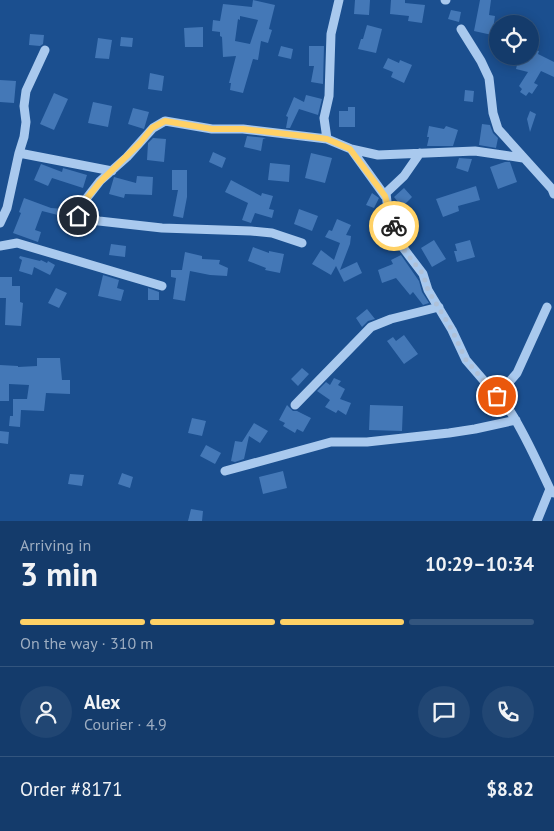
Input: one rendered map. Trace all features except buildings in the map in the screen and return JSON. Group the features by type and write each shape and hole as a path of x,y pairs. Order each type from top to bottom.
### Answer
{"street":[{"path":"327,139 324,118 329,96 331,34 339,0"},
{"path":"461,29 489,78 493,113 498,129 554,194"},
{"path":"0,223 8,208 18,153 24,138 26,91 45,50"},
{"path":"302,243 251,230 162,228 99,221 78,216 79,208 152,128 165,121 212,129 243,129 327,139 350,149 378,155 475,151 524,158"},
{"path":"350,149 385,196 401,246 423,274 428,290 452,330 466,360 516,420 536,457 552,491 537,521"},
{"path":"18,153 112,171"},
{"path":"385,196 404,176 420,153"},
{"path":"0,246 17,243 162,286"},
{"path":"295,404 371,327 390,319 439,307"},
{"path":"497,396 518,373 547,307"},
{"path":"224,471 331,442 367,442 449,433 516,420"}],"way so far":[{"path":"394,226 401,246 423,274 428,290 452,330 466,360 497,396"}],"route":[{"path":"78,216 79,208 100,182 127,157 152,128 165,121 212,129 243,129 327,139 350,149 385,196 394,226"}]}
